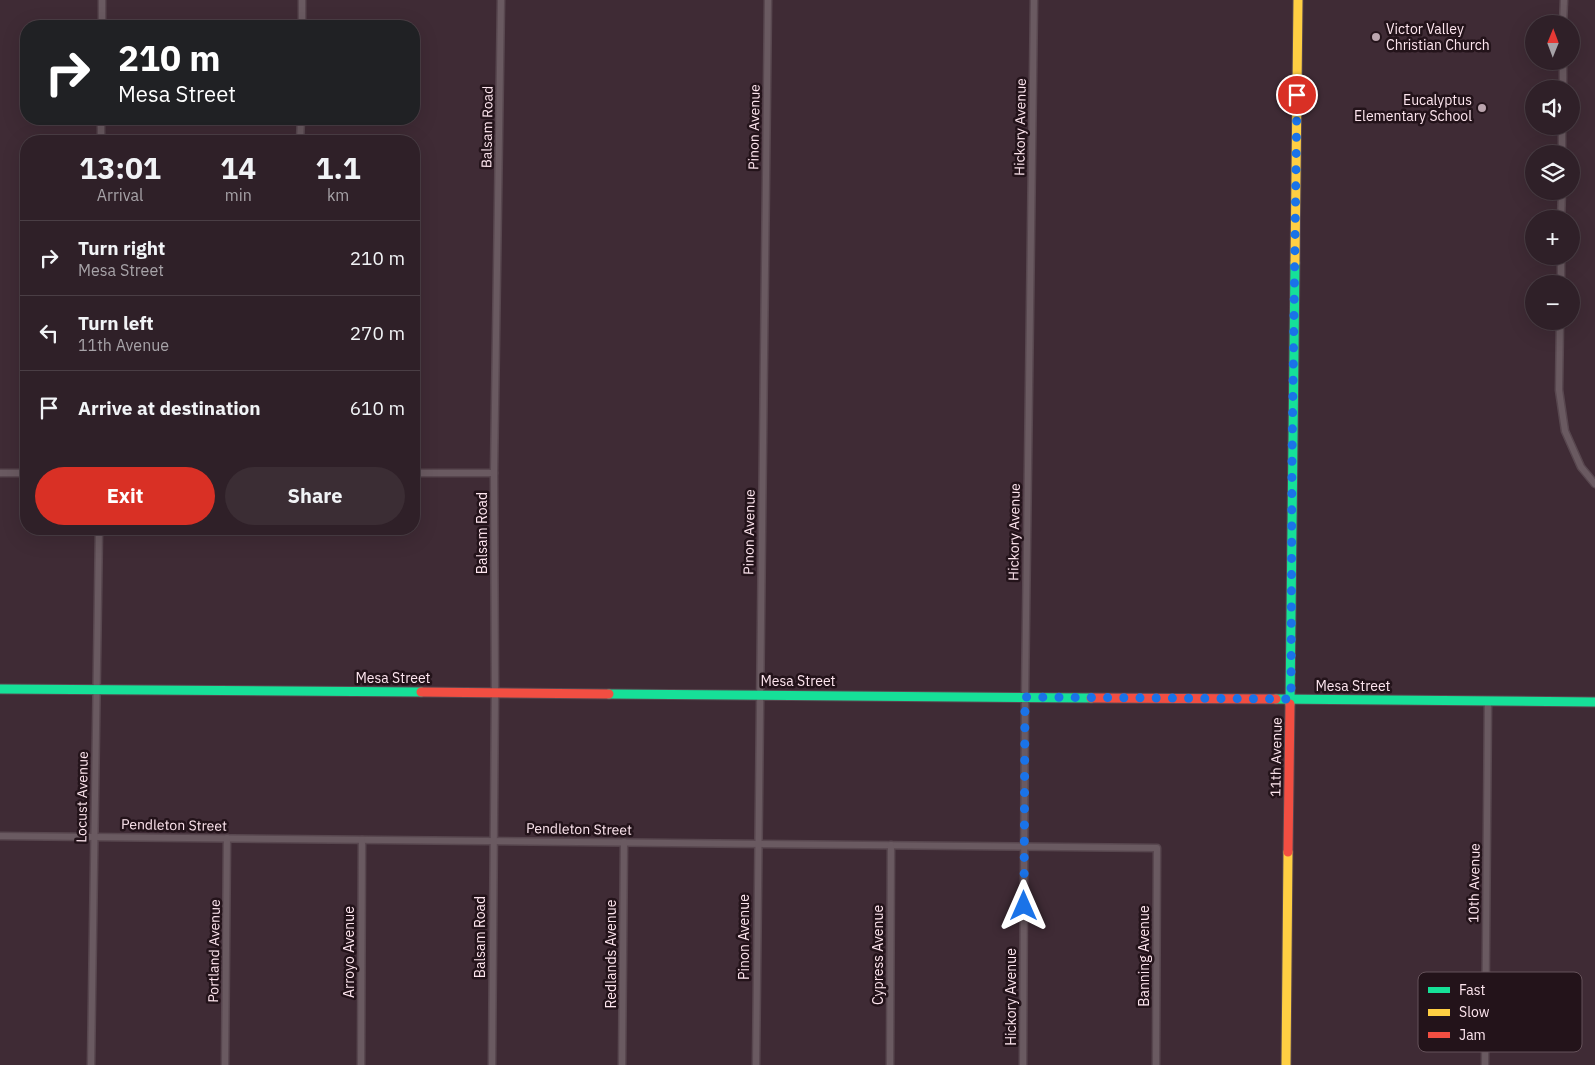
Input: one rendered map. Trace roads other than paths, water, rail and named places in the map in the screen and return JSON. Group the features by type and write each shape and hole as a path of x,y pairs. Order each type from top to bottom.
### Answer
{"street":[{"path":"102,0 102,20"},
{"path":"302,0 302,20"},
{"name":"Balsam Road","path":"492,1065 495,692 494,474 501,0"},
{"name":"Pinon Avenue","path":"756,1065 768,0"},
{"name":"Hickory Avenue","path":"1023,1065 1025,697 1034,0"},
{"name":"11th Avenue","path":"1286,1065 1298,0"},
{"path":"1563,15 1564,0"},
{"path":"1560,330 1559,390 1565,431 1581,467 1595,484"},
{"path":"0,472 20,472"},
{"path":"420,473 494,474"},
{"name":"Locust Avenue","path":"91,1065 95,690 99,535"},
{"name":"Mesa Street","path":"0,689 1595,702"},
{"name":"10th Avenue","path":"1486,972 1488,701"},
{"name":"Pendleton Street","path":"0,836 1157,848"},
{"name":"Portland Avenue","path":"225,1065 227,838"},
{"name":"Arroyo Avenue","path":"361,1065 362,840"},
{"name":"Redlands Avenue","path":"622,1065 624,842"},
{"name":"Cypress Avenue","path":"890,1065 891,845"},
{"name":"Banning Avenue","path":"1156,1065 1157,848"},
{"name":"10th Avenue","path":"1485,1052 1485,1065"}],"place":[{"name":"Victor Valley Christian Church","path":"1376,37"},
{"name":"Eucalyptus Elementary School","path":"1482,108"}]}
